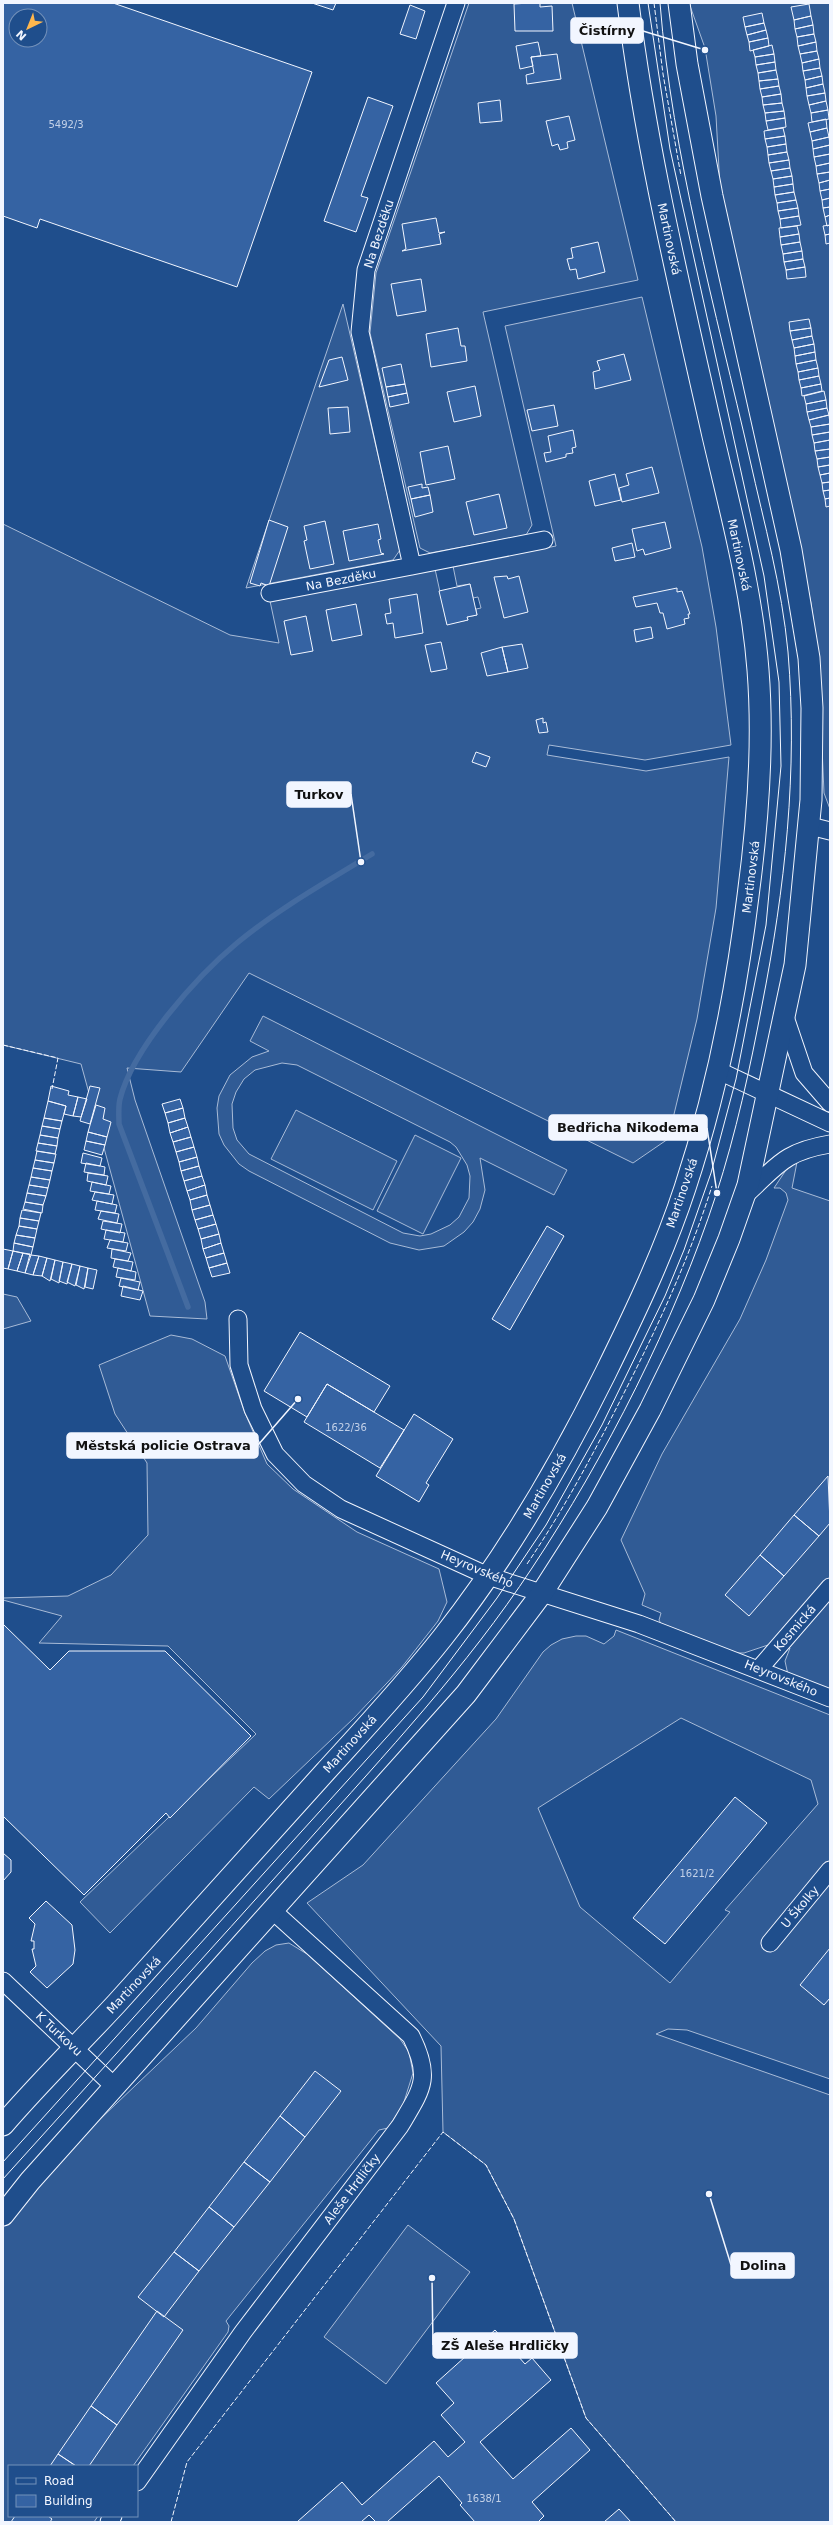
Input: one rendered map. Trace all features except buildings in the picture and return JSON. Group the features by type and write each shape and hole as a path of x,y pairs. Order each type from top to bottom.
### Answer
{"street":[{"name":"Na Bezděku","path":"412,566 360,332 366,270 456,3"},
{"name":"Martinovská","path":"3,2124 75,2048 444,1637 523,1524 566,1451 640,1301 683,1195 717,1070 737,976 756,840 761,752 758,665 738,545 654,168 628,3"},
{"path":"3,2215 30,2181 466,1694 542,1593 597,1508 674,1362 716,1273 743,1196 785,1017 796,959 810,826 812,693 802,608 791,550 712,196 687,64 679,3"},
{"name":"Na Bezděku","path":"270,594 544,540"},
{"path":"810,826 830,831"},
{"path":"785,1017 804,1073 830,1103"},
{"path":"717,1070 830,1123"},
{"path":"743,1196 788,1157 806,1148 830,1144"},
{"name":"Heyrovského","path":"238,1319 239,1365 253,1409 275,1454 304,1484 341,1509 488,1576 639,1624 759,1669 830,1698"},
{"name":"Kosmická","path":"759,1669 830,1587"},
{"name":"U Školky","path":"770,1943 830,1870"},
{"name":"Aleše Hrdličky","path":"138,2481 243,2332 400,2126 421,2092 423,2072 419,2053 411,2036 273,1911"},
{"name":"K Turkovu","path":"3,1981 115,2087"}],"shaded area":[{"path":"469,3 572,3 638,280 483,312 532,525 526,535 430,553 420,548 370,333 376,273"},
{"path":"689,3 830,3 830,809 824,793 818,654 811,603 720,187 716,116 705,48"},
{"path":"642,297 702,547 716,627 731,745 645,760 549,745 547,755 646,771 729,757 716,908 697,1019 668,1139 633,1163 249,973 181,1072 127,1068 135,1100 205,1302 207,1319 150,1316 81,1064 3,1045 3,524 230,635 279,643 270,601 435,569 447,624 468,620 467,617 477,615 476,609 481,608 478,597 473,598 470,584 457,586 453,566 556,546 505,326"},
{"path":"343,304 400,550 393,560 246,588"},
{"path":"263,1016 567,1170 554,1195 480,1158 485,1190 480,1209 473,1222 464,1232 444,1246 419,1250 390,1243 249,1171 239,1164 224,1145 219,1134 217,1108 219,1096 230,1075 252,1057 269,1051 250,1041","holes":["282,1063 297,1065 450,1142 456,1147 467,1165 470,1176 469,1198 459,1217 450,1225 431,1234 420,1236 403,1233 249,1154 237,1140 233,1128 232,1104 236,1092 244,1079 255,1070"]},
{"path":"296,1110 397,1161 373,1210 271,1159"},
{"path":"415,1135 461,1158 423,1234 377,1211"},
{"path":"797,1162 792,1188 830,1201 830,1695 788,1675 785,1661 790,1648 768,1645 744,1653 723,1653 664,1630 659,1620 661,1613 642,1605 645,1594 621,1540 662,1454 740,1319 766,1260 788,1200 786,1193 780,1188 774,1188 786,1170"},
{"path":"3,1294 17,1297 31,1321 3,1329"},
{"path":"171,1335 192,1339 225,1356 245,1413 267,1464 293,1489 357,1532 439,1569 447,1602 438,1621 402,1667 354,1718 269,1799 254,1787 110,1933 80,1902 256,1734 168,1646 39,1643 62,1616 3,1600 3,1598 68,1596 111,1575 148,1535 147,1463 115,1414 99,1365"},
{"path":"616,1630 830,1715 830,2079 687,2030 668,2029 656,2034 830,2095 830,2522 676,2522 586,2418 514,2219 486,2165 443,2132 441,2046 307,1903 363,1865 496,1719 543,1652 551,1645 562,1639 576,1636 586,1636 604,1644 614,1636","holes":["681,1718 811,1780 818,1804 725,1910 730,1912 670,1983 580,1907 538,1808"]},
{"path":"289,1943 307,1954 400,2039 409,2052 413,2073 403,2105 388,2128 379,2130 226,2321 229,2326 228,2332 134,2465 8,2465 8,2517 97,2517 94,2522 3,2522 3,2227 97,2122 196,2028 252,1963 265,1951 276,1945"},
{"path":"408,2225 470,2272 386,2384 324,2337"}],"waterway":[{"path":"188,1307 119,1124 119,1102 127,1079 138,1058 168,1014 221,957 237,943 286,907 372,854"}],"tram line":[{"path":"3,2162 423,1697 497,1598 546,1525 602,1425 665,1296 684,1250 711,1173 736,1079 766,925 781,766 779,682 764,576 670,149 648,3"},
{"path":"3,2179 395,1743 453,1675 507,1605 559,1526 586,1481 636,1388 680,1291 699,1243 723,1172 753,1053 777,917 783,873 790,785 791,697 788,652 782,603 767,531 710,290 685,175 674,118 660,3"}],"fence":[{"path":"654,3 663,74 681,176"},
{"path":"3,1045 58,1058 52,1089"},
{"path":"527,1564 580,1477 639,1363 663,1313 684,1263 712,1186"},
{"path":"171,2522 187,2462 443,2132 486,2165 514,2219 586,2418 676,2522"}],"place":[{"name":"Čistírny","path":"705,50"},
{"name":"Turkov","path":"361,862"},
{"name":"Bedřicha Nikodema","path":"717,1193"},
{"name":"Městská policie Ostrava","path":"298,1399"},
{"name":"Dolina","path":"709,2194"},
{"name":"ZŠ Aleše Hrdličky","path":"432,2278"}]}
